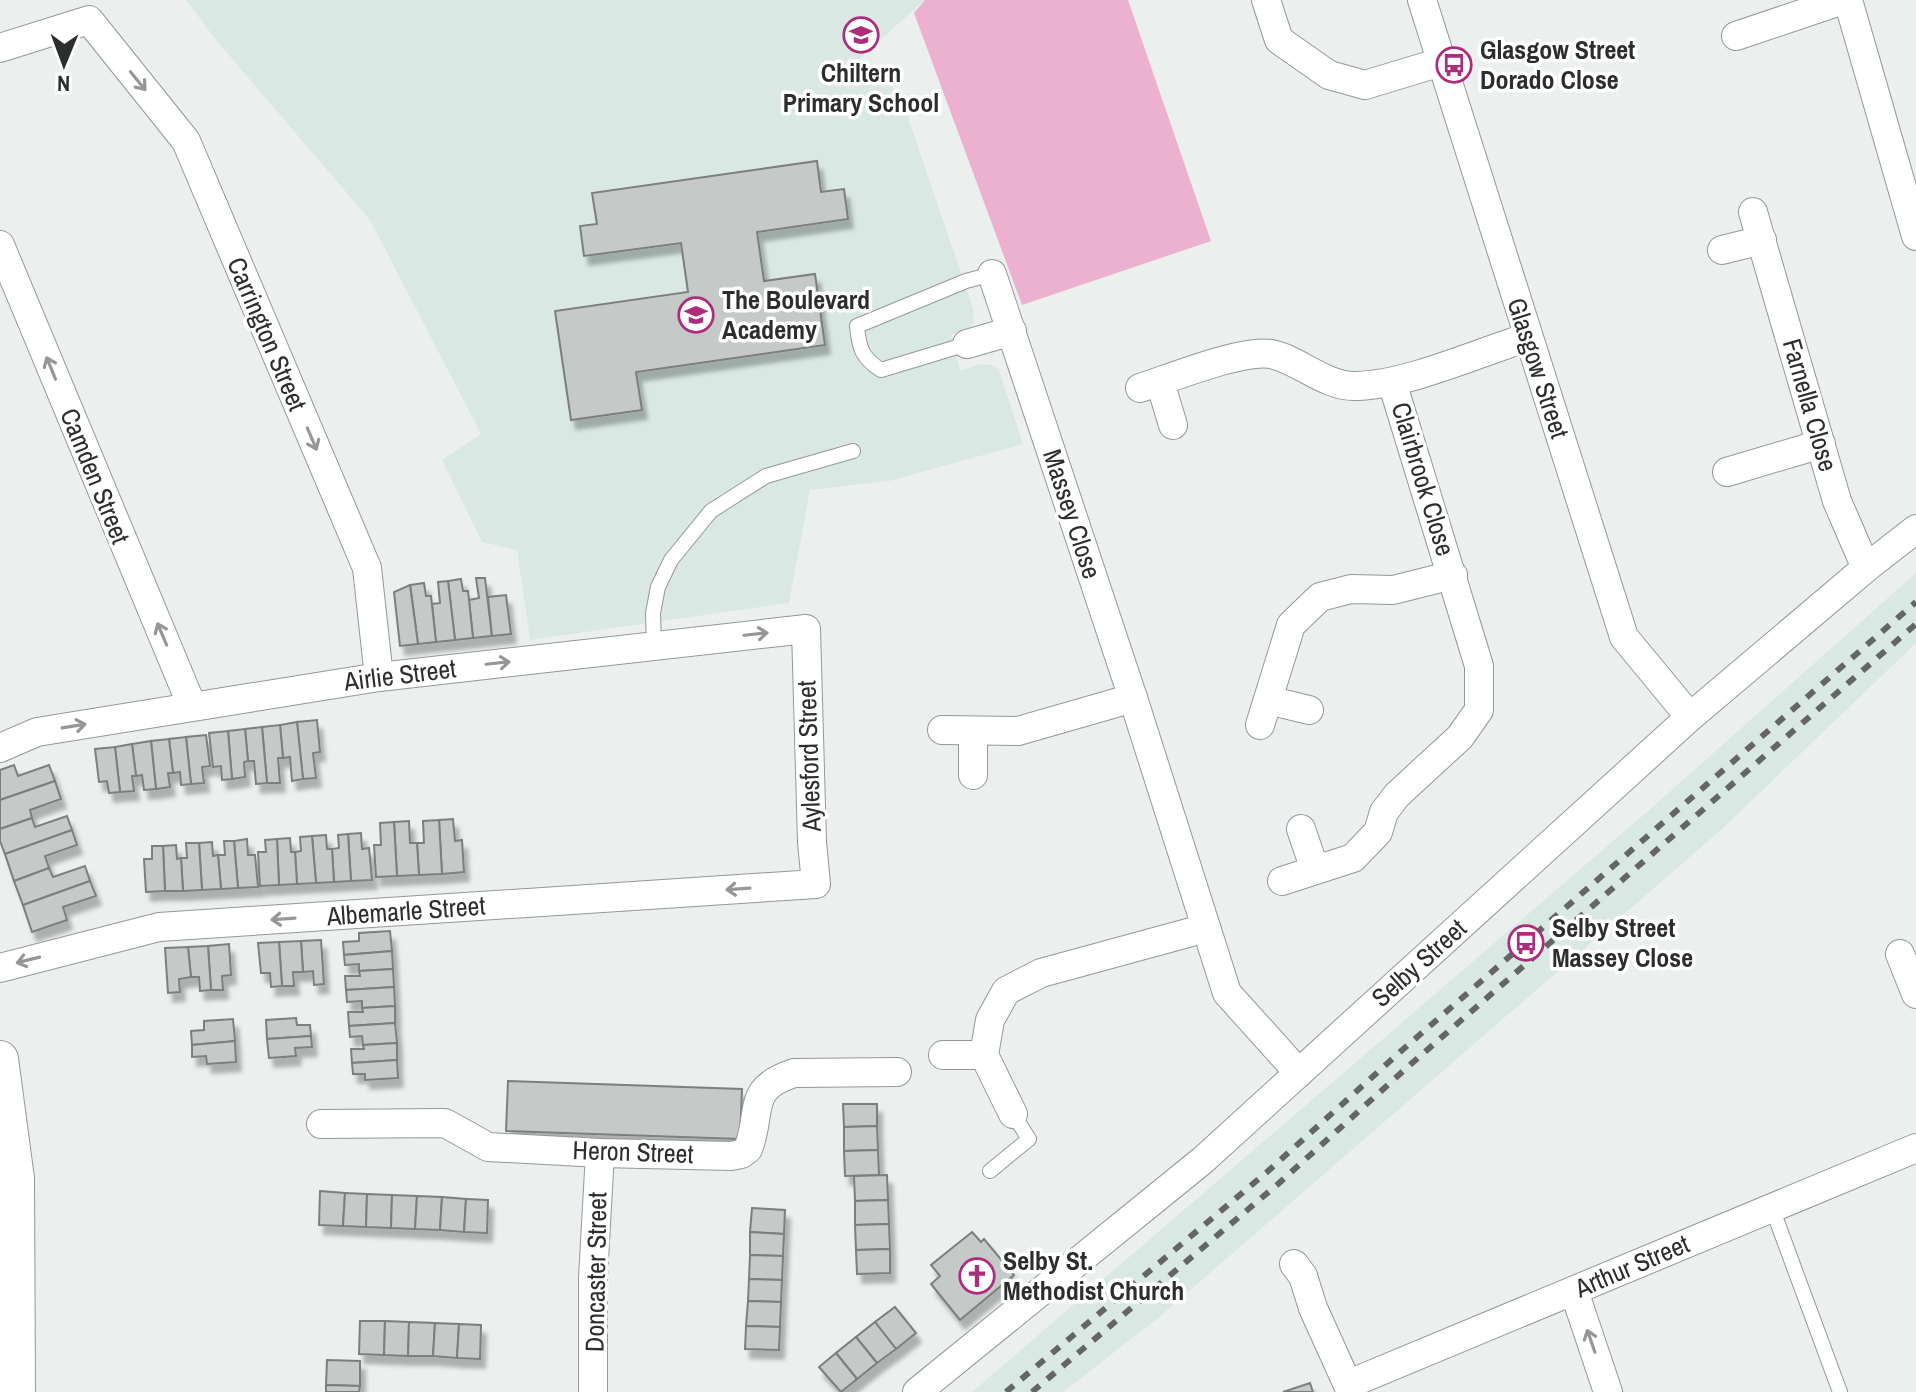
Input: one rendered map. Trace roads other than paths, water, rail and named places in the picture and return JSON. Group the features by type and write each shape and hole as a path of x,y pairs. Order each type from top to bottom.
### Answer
{"street":[{"path":"1266,0 1279,40 1329,75 1365,85 1441,62"},
{"name":"Glasgow Street","path":"1422,0 1624,637 1690,717"},
{"path":"1736,36 1846,0 1916,236"},
{"name":"Carrington Street","path":"0,48 89,20 186,141 367,568 379,677"},
{"name":"Farnella Close","path":"1753,212 1837,501 1866,568"},
{"path":"1722,250 1762,240"},
{"name":"Camden Street","path":"0,245 192,706"},
{"name":"Massey Close","path":"992,274 1227,993 1299,1073"},
{"path":"967,344 1012,331"},
{"name":"Clairbrook Close","path":"1173,425 1150,385 1242,356 1268,354 1292,361 1317,376 1353,386 1392,382 1528,337"},
{"name":"Clairbrook Close","path":"1282,881 1353,858 1378,832 1384,812 1397,795 1460,737 1479,710 1479,666 1392,382"},
{"path":"1727,472 1821,444"},
{"name":"Selby Street","path":"917,1392 1203,1160 1690,717 1916,529"},
{"name":"Clairbrook Close","path":"1309,710 1264,712 1291,625 1320,597 1351,589 1393,590 1453,575"},
{"name":"Airlie Street","path":"0,748 37,732 379,677 806,629"},
{"name":"Aylesford Street","path":"806,629 816,884"},
{"path":"942,730 1018,731 1133,698"},
{"path":"973,731 973,775"},
{"path":"1301,829 1315,870"},
{"name":"Albemarle Street","path":"0,968 159,927 816,884"},
{"path":"1013,1114 984,1055 990,1020 1006,991 1041,973 1206,928"},
{"path":"1900,954 1916,994"},
{"path":"943,1055 984,1055"},
{"path":"0,1059 17,1392"},
{"name":"Heron Street","path":"321,1124 445,1123 488,1147 600,1153 741,1154 748,1149 752,1140 758,1098 778,1078 794,1073 897,1072"},
{"name":"Arthur Street","path":"1350,1388 1916,1148"},
{"name":"Doncaster Street","path":"593,1392 593,1278 600,1153"},
{"path":"1294,1264 1303,1276 1313,1308 1350,1388"},
{"path":"1574,1291 1608,1392"}],"lane":[{"path":"967,344 881,370 867,361 859,348 857,326 966,281 992,274"},
{"path":"654,646 653,613 658,587 671,560 711,511 766,476 853,451"},
{"path":"990,1171 1029,1139 1013,1114"},
{"path":"1772,1208 1840,1392"}],"railway":[{"path":"1006,1392 1267,1172 1916,602"},
{"path":"1032,1392 1278,1184 1411,1064 1916,624"}],"place":[{"name":"Chiltern Primary School","path":"861,35"},
{"name":"Glasgow Street Dorado Close","path":"1454,65"},
{"name":"The Boulevard Academy","path":"696,315"},
{"name":"Selby Street Massey Close","path":"1526,943"},
{"name":"Selby St. Methodist Church","path":"977,1276"}]}
